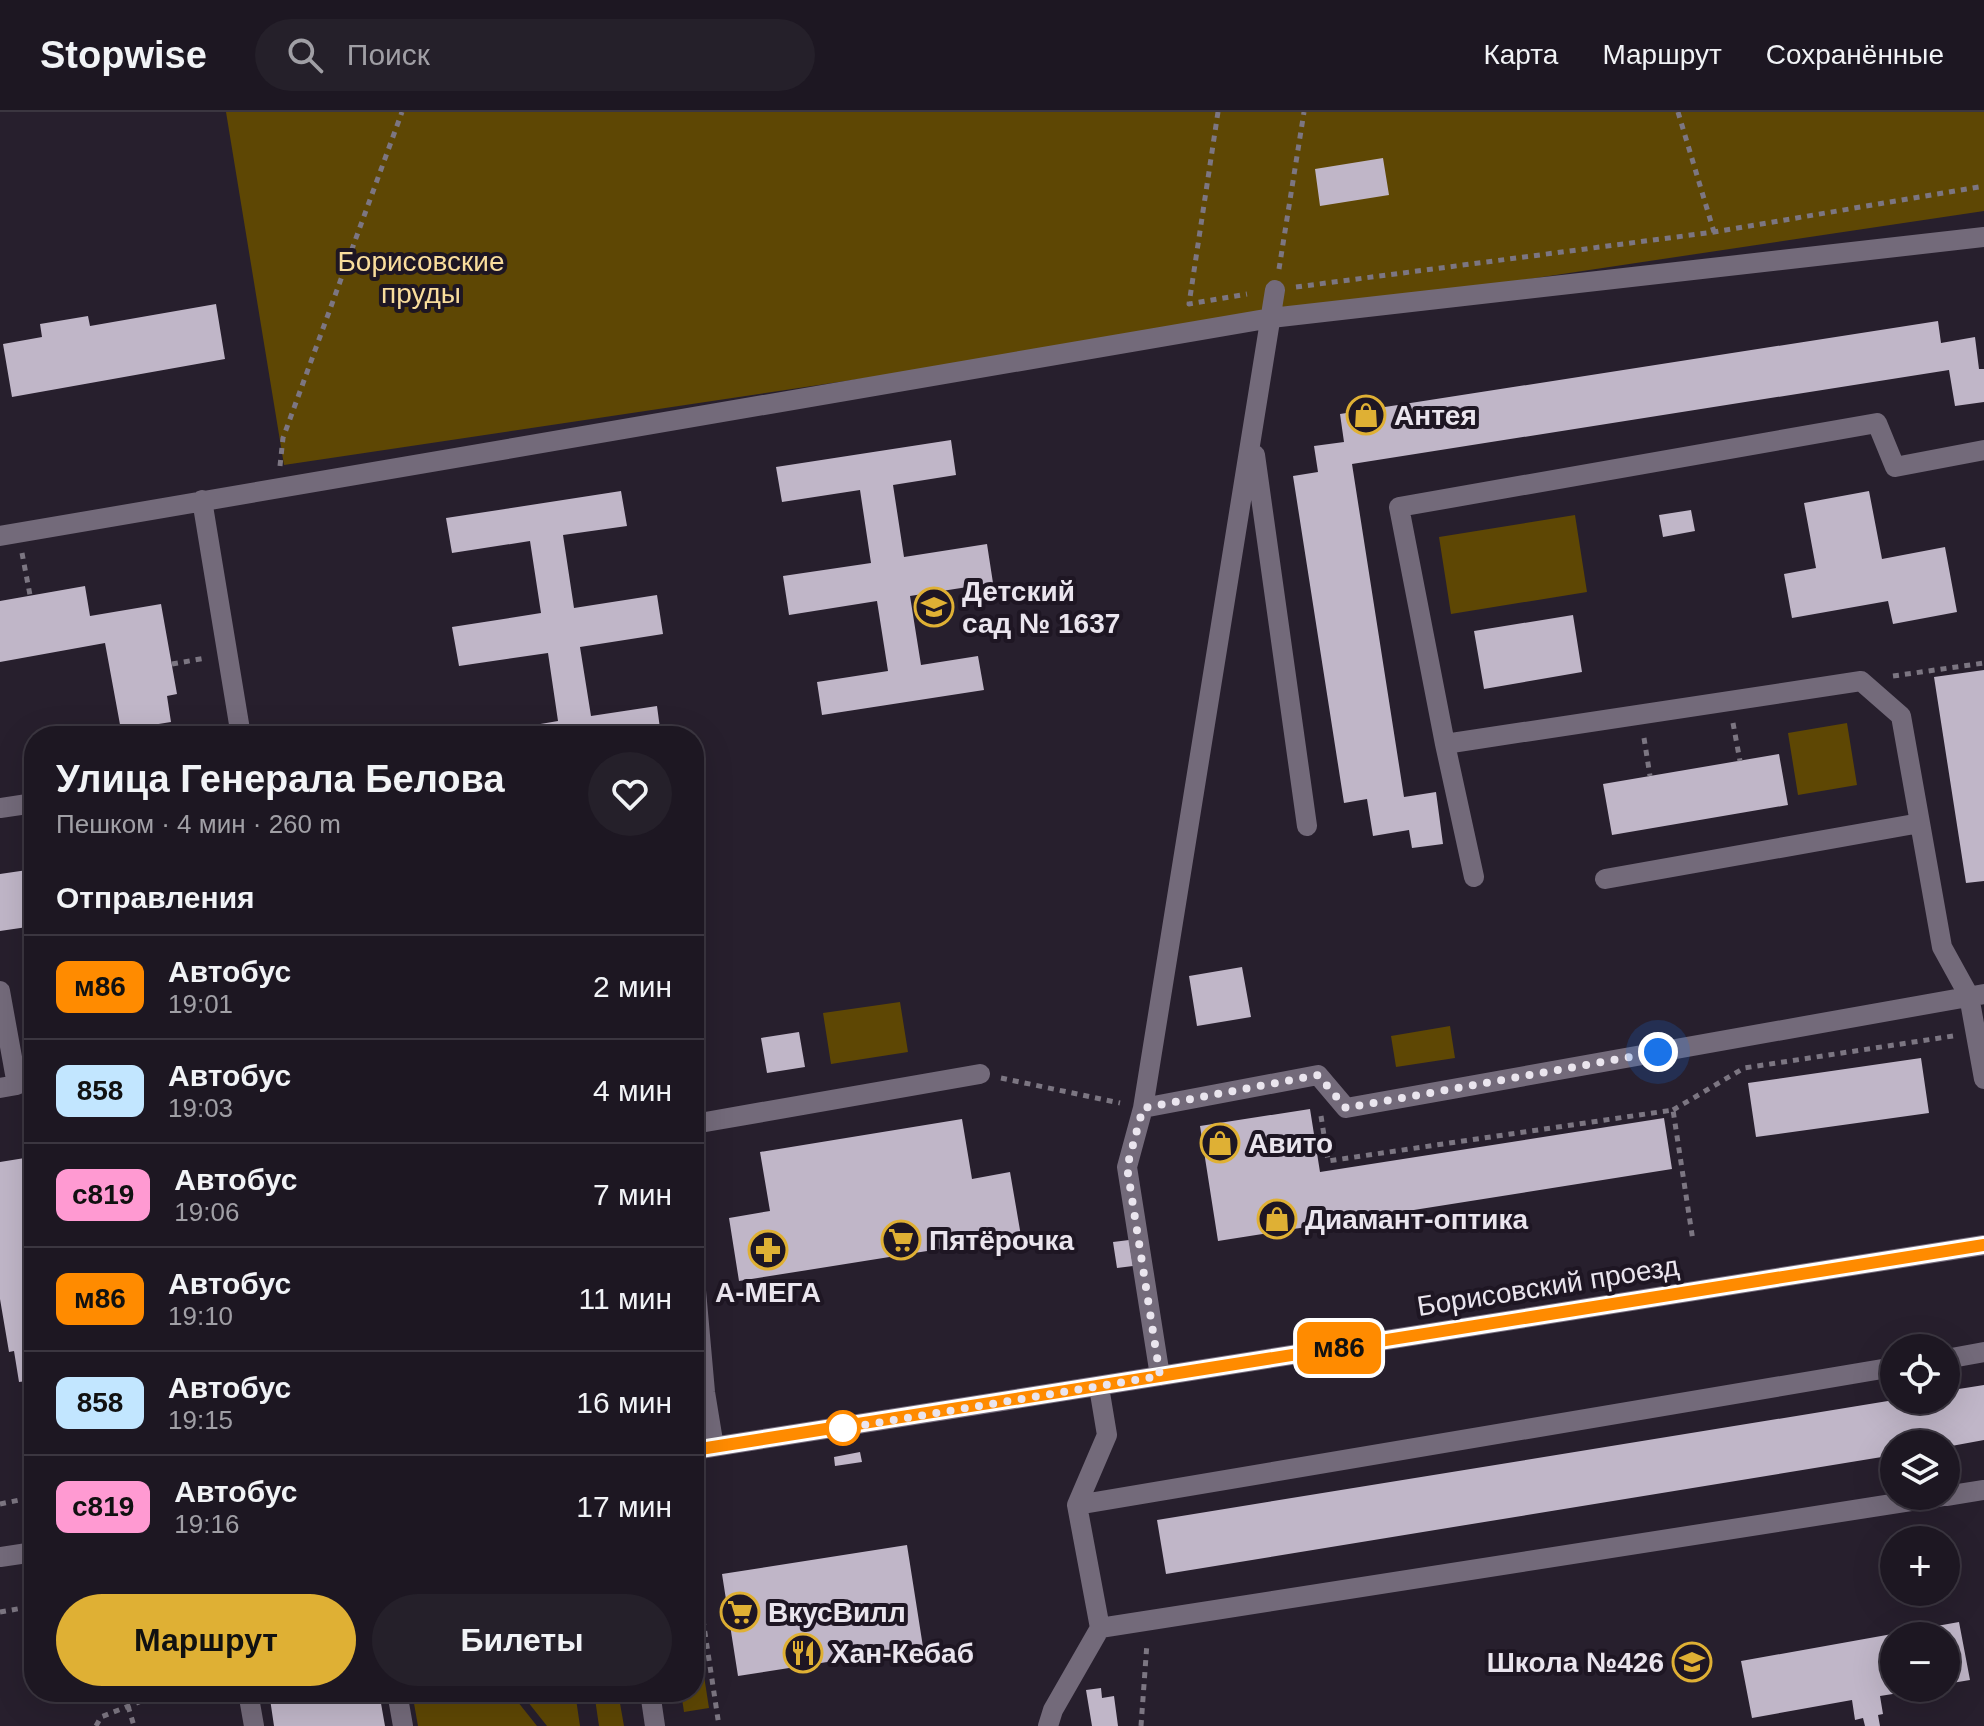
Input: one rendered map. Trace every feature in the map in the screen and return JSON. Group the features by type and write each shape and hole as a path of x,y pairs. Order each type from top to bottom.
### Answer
{"street":[{"path":"9,534 277,485 1271,318 1984,237"},
{"path":"1160,1376 1127,1167 1143,1108 1275,290"},
{"path":"1474,877 1399,507 1877,423 1895,467 1984,450"},
{"path":"1252,435 1307,826"},
{"path":"202,500 239,726"},
{"path":"1445,744 1861,681 1901,716 1942,947 1977,995 1975,1033 1984,1079"},
{"path":"0,808 24,804"},
{"path":"1605,879 1920,823"},
{"path":"0,991 17,1085 0,1088"},
{"path":"1143,1108 1318,1075 1346,1108 1977,995"},
{"path":"704,1122 980,1074"},
{"name":"Борисовский проезд","path":"704,1449 1984,1245"},
{"path":"1960,1356 1984,1352"},
{"path":"1077,1505 1880,1369"},
{"path":"704,1381 704,1449"},
{"path":"1048,1726 1100,1628 1077,1505 1107,1435 1099,1387"},
{"path":"1960,1494 1984,1490"},
{"path":"1100,1628 1880,1506"},
{"path":"0,1557 24,1553"},
{"path":"250,1702 254,1726"},
{"path":"399,1702 403,1726"},
{"path":"651,1702 655,1726"}],"path":[{"path":"277,485 283,438 402,112"},
{"path":"1218,112 1189,304 1714,232 1984,186"},
{"path":"1275,290 1304,112"},
{"path":"1678,112 1714,232"},
{"path":"9,534 30,595"},
{"path":"172,664 228,653"},
{"path":"1861,681 1984,663"},
{"path":"1730,701 1740,761"},
{"path":"1640,715 1650,776"},
{"path":"1320,1110 1328,1161 1673,1110 1744,1068 1975,1033"},
{"path":"980,1074 1143,1108"},
{"path":"1673,1110 1693,1241"},
{"path":"0,1504 24,1499"},
{"path":"0,1612 24,1608"},
{"path":"1141,1726 1149,1620"},
{"path":"704,1626 719,1726"},
{"path":"96,1726 101,1717 138,1702"},
{"path":"128,1706 134,1726"}],"green space":[{"name":"Борисовские пруды","path":"226,112 1984,112 1984,211 284,465"},
{"path":"1575,515 1587,592 1451,614 1439,537"},
{"path":"1847,723 1857,785 1798,795 1788,733"},
{"path":"900,1002 908,1052 831,1064 823,1013"},
{"path":"1450,1026 1455,1058 1396,1067 1391,1036"},
{"path":"704,1676 709,1708 684,1712 682,1702 704,1702"},
{"path":"414,1702 518,1702 537,1726 418,1726"},
{"path":"528,1702 576,1702 580,1726 547,1726"},
{"path":"595,1702 620,1702 624,1726 599,1726"}],"building":[{"path":"1383,158 1389,195 1320,206 1315,169"},
{"path":"216,304 225,359 12,397 3,344 42,337 40,324 88,316 90,326"},
{"path":"1938,321 1941,343 1975,337 1979,369 1984,369 1984,402 1955,406 1949,370 1352,464 1404,797 1436,792 1443,844 1412,848 1409,830 1373,836 1367,799 1344,803 1293,476 1318,472 1314,446 1344,442 1340,414"},
{"path":"951,440 956,475 893,485 904,557 987,544 993,583 910,596 921,665 978,656 984,690 822,715 817,682 888,671 877,601 789,615 783,576 871,563 860,490 782,502 776,467"},
{"path":"621,491 627,526 563,535 574,608 657,595 663,634 580,647 591,716 657,706 660,726 528,726 558,721 548,653 459,666 452,627 541,613 530,541 452,553 446,518"},
{"path":"1869,491 1882,559 1945,547 1957,612 1893,624 1888,601 1792,618 1784,574 1816,568 1804,503"},
{"path":"1691,510 1695,531 1663,537 1659,515"},
{"path":"85,586 90,616 161,604 177,694 167,696 171,722 120,726 105,643 0,662 0,601"},
{"path":"1573,615 1582,672 1484,689 1474,631"},
{"path":"1984,670 1984,881 1966,883 1934,677"},
{"path":"1779,754 1788,805 1612,835 1603,784"},
{"path":"24,870 24,927 0,931 0,874"},
{"path":"1242,967 1251,1017 1197,1026 1189,976"},
{"path":"799,1032 805,1067 767,1073 761,1038"},
{"path":"1921,1058 1929,1113 1756,1137 1748,1083"},
{"path":"1310,1109 1320,1172 1664,1118 1672,1169 1218,1241 1200,1126"},
{"path":"962,1119 972,1179 1010,1172 1021,1236 739,1281 729,1218 770,1211 760,1152"},
{"path":"24,1158 24,1381 19,1382 14,1351 9,1352 0,1299 0,1162"},
{"path":"1129,1240 1133,1266 1117,1268 1113,1242"},
{"path":"1984,1385 1984,1440 1960,1444 1960,1430 1880,1430 1880,1457 1166,1574 1157,1520 1880,1402 1880,1414 1960,1414 1960,1389"},
{"path":"860,1452 862,1462 835,1466 834,1457"},
{"path":"907,1545 923,1647 738,1676 722,1574"},
{"path":"1960,1627 1970,1680 1960,1682"},
{"path":"1880,1636 1880,1702 1883,1714 1878,1715 1880,1726 1865,1726 1863,1718 1855,1720 1852,1700 1752,1718 1741,1661"},
{"path":"1101,1688 1102,1698 1114,1696 1118,1726 1092,1726 1086,1690"},
{"path":"270,1702 381,1702 385,1726 274,1726"}],"bus line":[{"name":"м86","path":"704,1449 1984,1245"}],"place":[{"name":"Антея","path":"1366,415"},
{"name":"Детский сад № 1637","path":"934,607"},
{"name":"Авито","path":"1220,1143"},
{"name":"Диамант-оптика","path":"1277,1219"},
{"name":"Пятёрочка","path":"901,1240"},
{"name":"А-МЕГА","path":"768,1250"},
{"name":"ВкусВилл","path":"740,1612"},
{"name":"Хан-Кебаб","path":"803,1653"},
{"name":"Школа №426","path":"1692,1662"}],"route":[{"path":"843,1428 840,1429 1160,1376 1127,1167 1143,1108 1318,1075 1346,1108 1658,1052"}]}
